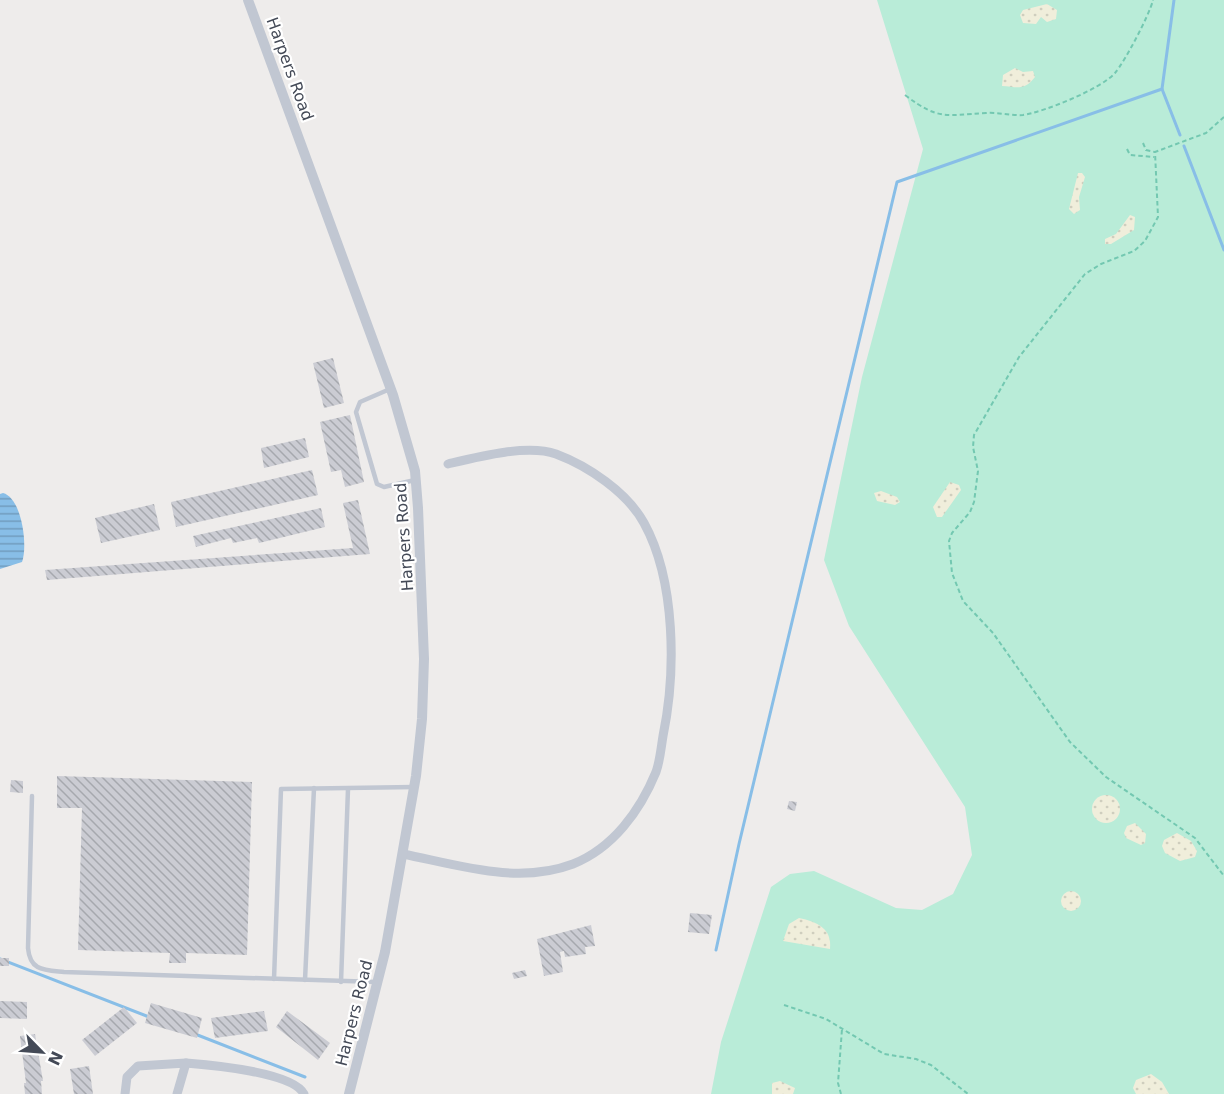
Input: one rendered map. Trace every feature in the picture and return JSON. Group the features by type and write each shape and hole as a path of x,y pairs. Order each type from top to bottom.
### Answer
{"street":[{"name":"Harpers Road","path":"248,0 390,389 415,480 424,659 422,719 403,854 377,982 349,1094"},
{"path":"403,854 510,874 547,871 587,857 607,843 627,824 644,798 657,770 668,712 672,656 669,606 654,547 644,523 632,506 610,485 577,464 554,453 519,452 448,464"},
{"path":"125,1094 127,1077 138,1066 186,1063 220,1066 295,1082 304,1094"},
{"path":"177,1094 186,1063"}],"lane":[{"path":"390,389 360,402 356,412 377,484 384,487 415,480"},
{"path":"274,979 281,789 414,787"},
{"path":"305,980 314,788"},
{"path":"341,982 348,789"},
{"path":"32,796 28,948 29,960 35,967 64,972 377,982"}],"path":[{"path":"905,95 922,108 938,115 990,113 1019,115 1039,111 1079,94 1114,74 1153,0"},
{"path":"1143,143 1146,150 1155,152 1206,133 1224,117"},
{"path":"1127,149 1130,155 1154,157"},
{"path":"1155,152 1159,208 1153,229 1134,251 1091,269 1019,357 974,435 973,447 978,471 974,502 970,512 952,533 949,553 956,586 963,601 993,633 1070,742 1106,777 1195,838 1224,876"},
{"path":"784,1005 826,1019 884,1054 916,1059 931,1065 968,1094"},
{"path":"840,1094 838,1083 842,1029"}],"green space":[{"path":"877,0 1224,0 1224,1094 711,1094 721,1042 771,887 790,874 814,871 896,908 922,910 953,894 972,855 965,807 849,626 824,560 862,377 923,149"}],"sand":[{"path":"1047,4 1057,10 1056,19 1047,22 1041,17 1036,24 1023,23 1020,15 1023,10"},
{"path":"1015,68 1023,72 1033,71 1035,77 1024,86 1002,86 1003,75"},
{"path":"1078,173 1082,173 1085,177 1079,197 1080,210 1074,214 1069,209"},
{"path":"1130,215 1135,217 1134,230 1111,244 1105,244 1105,239 1116,234"},
{"path":"950,482 959,485 961,490 942,517 937,517 933,507"},
{"path":"881,491 897,497 900,502 895,505 877,501 874,493"},
{"path":"1106,795 1116,799 1120,809 1116,819 1106,823 1096,819 1092,809 1096,799"},
{"path":"1135,823 1146,834 1145,843 1141,845 1126,838 1124,833 1127,826"},
{"path":"1177,833 1191,841 1197,851 1195,857 1180,861 1165,853 1162,846 1164,840"},
{"path":"1067,891 1075,891 1081,897 1081,905 1075,911 1067,911 1061,905 1061,897"},
{"path":"799,918 817,924 826,931 829,936 830,949 783,941 789,924"},
{"path":"1151,1074 1162,1082 1169,1094 1136,1094 1133,1088 1136,1080"},
{"path":"780,1081 795,1088 793,1094 772,1094 772,1083"}],"water":[{"path":"3,493 10,497 19,513 24,534 24,555 22,562 0,569 0,494"}],"building":[{"path":"333,358 344,403 324,408 313,363"},
{"path":"350,415 364,482 345,487 341,470 331,472 320,422"},
{"path":"305,438 309,457 264,468 261,448"},
{"path":"312,470 318,495 176,527 171,502"},
{"path":"358,500 370,554 47,580 45,570 353,548 343,503"},
{"path":"154,504 160,530 101,543 95,518"},
{"path":"321,508 325,527 259,543 257,538 233,543 231,538 196,547 193,536"},
{"path":"57,776 252,782 247,955 186,953 186,963 169,963 170,953 78,950 82,808 57,808"},
{"path":"11,780 23,781 23,793 10,792"},
{"path":"789,801 797,802 795,811 787,809"},
{"path":"690,913 712,915 709,934 688,932"},
{"path":"591,925 595,946 585,947 586,954 565,957 564,951 560,952 563,972 544,976 537,939"},
{"path":"0,958 9,958 9,966 0,966"},
{"path":"525,970 527,976 514,979 512,973"},
{"path":"0,1001 27,1002 27,1019 0,1018"},
{"path":"151,1003 202,1018 197,1038 145,1023"},
{"path":"124,1007 137,1023 95,1056 82,1040"},
{"path":"264,1011 268,1031 215,1038 211,1018"},
{"path":"287,1011 330,1043 318,1060 276,1027"},
{"path":"35,1034 43,1081 41,1081 42,1094 25,1094 24,1083 26,1083 20,1036"},
{"path":"89,1066 93,1094 74,1094 70,1069"}],"waterway":[{"path":"1174,0 1162,89 1180,135"},
{"path":"716,950 739,844 897,182 1162,89"},
{"path":"1184,146 1224,250"},
{"path":"0,959 149,1017"},
{"path":"195,1034 305,1077"}]}
